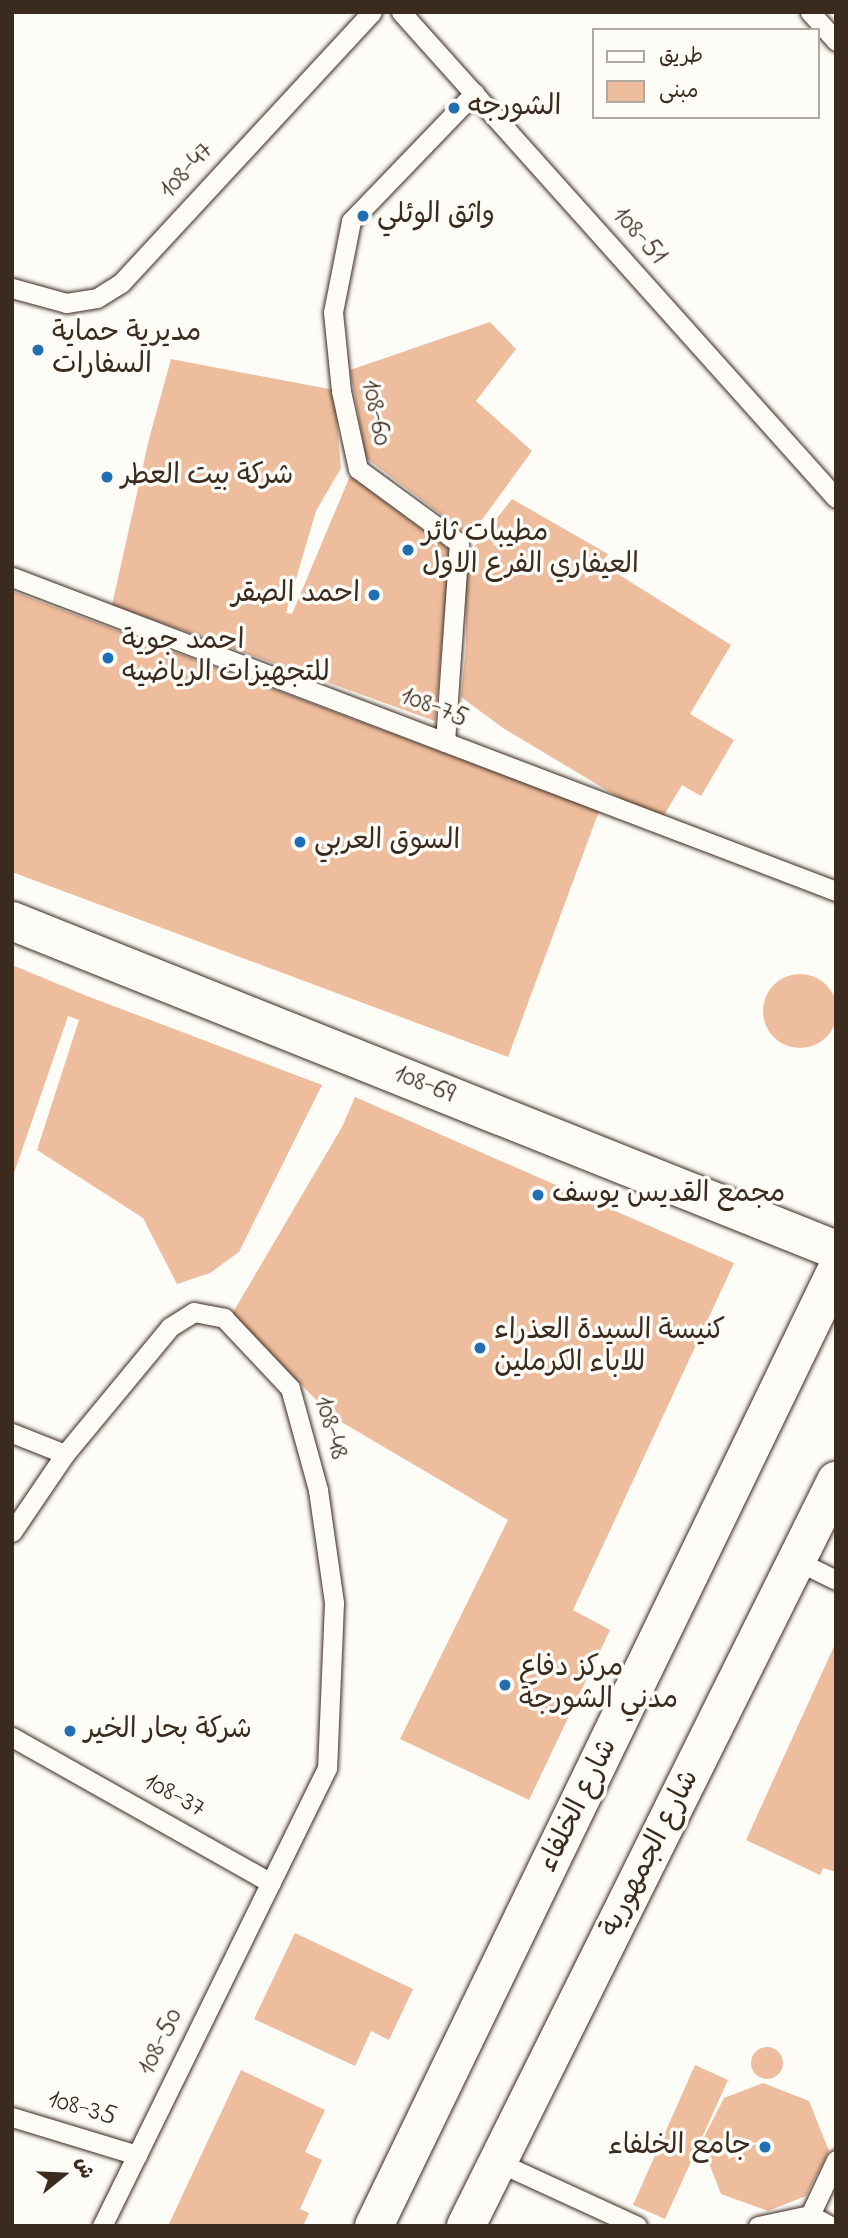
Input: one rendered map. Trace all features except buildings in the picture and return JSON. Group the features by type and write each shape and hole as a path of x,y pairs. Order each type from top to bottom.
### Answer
{"main road":[{"name":"108-69","path":"12,921 836,1250"},
{"name":"شارع الخلفاء","path":"374,2226 836,1271"},
{"name":"شارع الجمهورية","path":"466,2226 836,1481"}],"lane":[{"name":"108-47","path":"12,288 66,303 97,298 121,283 372,12"},
{"name":"108-51","path":"401,12 836,498"},
{"path":"810,12 836,41"},
{"name":"108-60","path":"445,743 459,543 358,469 341,391 334,312 351,221 474,93"},
{"name":"108-75","path":"12,577 836,891"},
{"name":"108-48","path":"12,1532 65,1454 170,1328 194,1312 224,1318 290,1388 318,1490 334,1603 327,1768 271,1882"},
{"path":"12,1433 65,1454"},
{"path":"797,1562 836,1580"},
{"name":"108-37","path":"12,1737 271,1882"},
{"name":"108-50","path":"102,2226 271,1882"},
{"name":"108-35","path":"12,2117 137,2155"},
{"path":"810,2215 836,2160"},
{"path":"498,2162 637,2226"},
{"path":"758,2226 810,2215 831,2226"}],"place":[{"name":"الشورجه","path":"454,108"},
{"name":"واثق الوئلي","path":"363,216"},
{"name":"مديرية حماية السفارات","path":"38,350"},
{"name":"شركة بيت العطر","path":"107,477"},
{"name":"مطيبات ثائر العيفاري الفرع الاول","path":"408,550"},
{"name":"احمد الصقر","path":"374,595"},
{"name":"احمد جوية للتجهيزات الرياضيه","path":"108,658"},
{"name":"السوق العربي","path":"300,842"},
{"name":"مجمع القديس يوسف","path":"538,1195"},
{"name":"كنيسة السيدة العذراء للاباء الكرملين","path":"480,1348"},
{"name":"مركز دفاع مدني الشورجة","path":"505,1685"},
{"name":"شركة بحار الخير","path":"70,1731"},
{"name":"جامع الخلفاء","path":"765,2147"}]}
